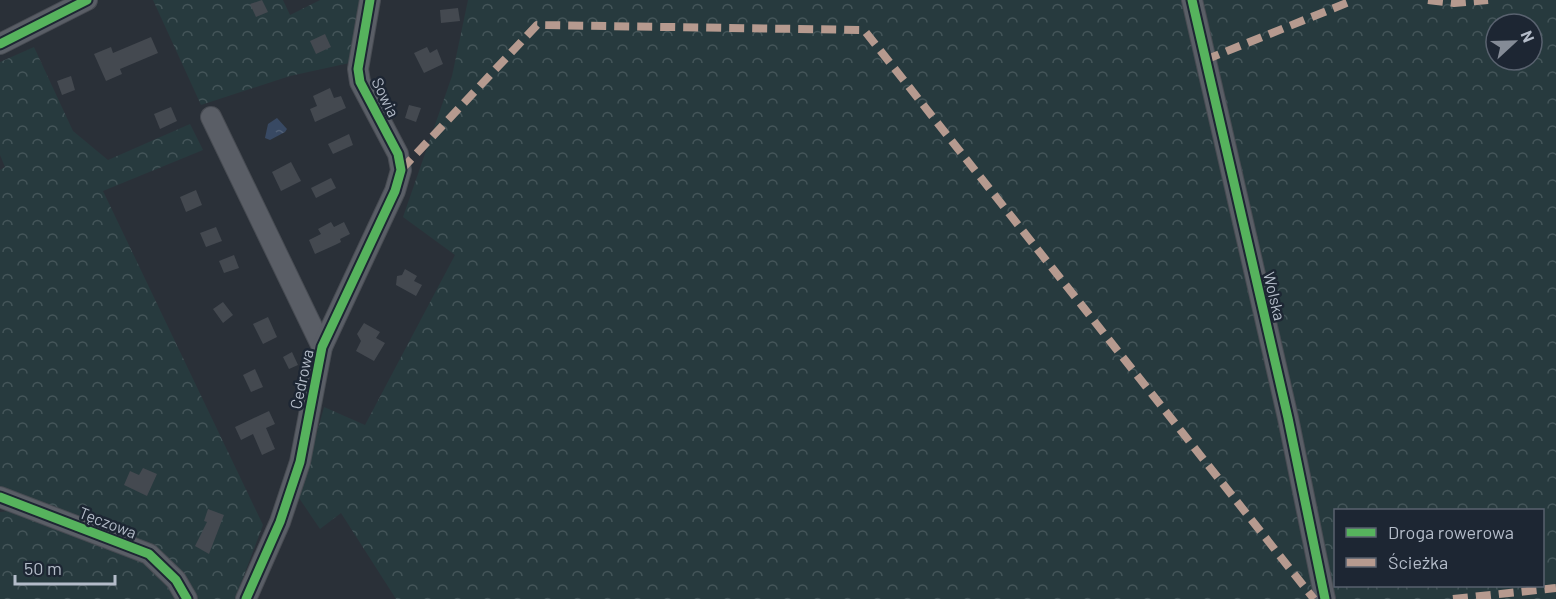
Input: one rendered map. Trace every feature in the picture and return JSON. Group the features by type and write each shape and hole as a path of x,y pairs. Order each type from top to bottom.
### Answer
{"street":[{"path":"0,44 87,0"},
{"name":"Sowia","path":"370,0 358,69 359,75 398,154 401,170"},
{"name":"Wolska","path":"1192,0 1288,418 1325,599"},
{"name":"Cedrowa","path":"211,117 322,347"},
{"name":"Cedrowa","path":"246,599 280,522 300,462 322,347 395,191 401,170"},
{"name":"Tęczowa","path":"0,497 149,554 176,580 187,599"}],"green space":[{"path":"153,0 283,0 290,15 320,0 362,0 354,62 290,76 201,105"},
{"path":"468,0 1556,0 1556,599 396,599 341,513 320,529 299,498 324,407 365,425 455,255 403,217 452,76"},
{"path":"34,47 73,131 108,160 190,124 203,150 103,191 263,525 235,599 192,599 176,569 0,488 0,170 5,167 0,155 0,62"},
{"path":"20,510 136,557 185,592 188,599 0,599 0,512"}],"water":[{"path":"277,118 287,129 270,140 265,138 268,124"}],"building":[{"path":"262,0 268,12 256,17 250,4"},
{"path":"458,8 460,21 441,23 440,10"},
{"path":"325,34 331,47 316,54 310,41"},
{"path":"151,37 158,53 120,69 122,74 106,81 94,54 111,47 113,53"},
{"path":"427,47 430,53 437,49 443,64 424,73 414,53"},
{"path":"71,76 75,90 62,95 57,81"},
{"path":"330,88 334,98 341,96 346,108 315,122 310,109 317,106 313,96"},
{"path":"409,105 421,108 416,122 405,118"},
{"path":"171,107 177,121 160,129 154,114"},
{"path":"349,134 353,145 333,154 328,144"},
{"path":"291,162 301,181 281,191 272,172"},
{"path":"331,178 336,188 316,198 311,188"},
{"path":"196,190 202,205 186,212 180,197"},
{"path":"331,222 334,227 344,222 350,234 340,239 341,242 315,254 309,240 321,234 318,229"},
{"path":"216,227 222,241 206,247 200,233"},
{"path":"234,255 239,268 224,273 219,261"},
{"path":"405,269 417,276 414,281 422,285 416,296 396,285 397,276 402,275"},
{"path":"223,302 233,315 223,323 213,309"},
{"path":"268,317 277,337 263,344 253,324"},
{"path":"364,323 380,332 376,338 385,343 374,361 356,351 361,341 357,334"},
{"path":"292,352 298,365 289,369 283,357"},
{"path":"255,369 263,387 251,392 243,375"},
{"path":"269,411 275,424 266,428 275,449 262,455 253,434 241,440 235,427"},
{"path":"143,468 157,474 147,496 124,485 130,471 139,475"},
{"path":"208,509 224,515 209,554 195,546 207,522 204,521"}],"marked path":[{"path":"1205,60 1354,0"},
{"path":"1428,0 1454,3 1488,0"},
{"path":"401,170 537,25 864,30 1314,599"},
{"path":"1453,599 1556,588"}],"cycle path":[{"path":"0,44 87,0"},
{"path":"246,599 280,522 300,462 322,347 395,191 401,170 398,154 360,82 358,69 370,0"},
{"path":"1192,0 1288,418 1325,599"},
{"path":"0,497 149,554 176,580 187,599"}]}
